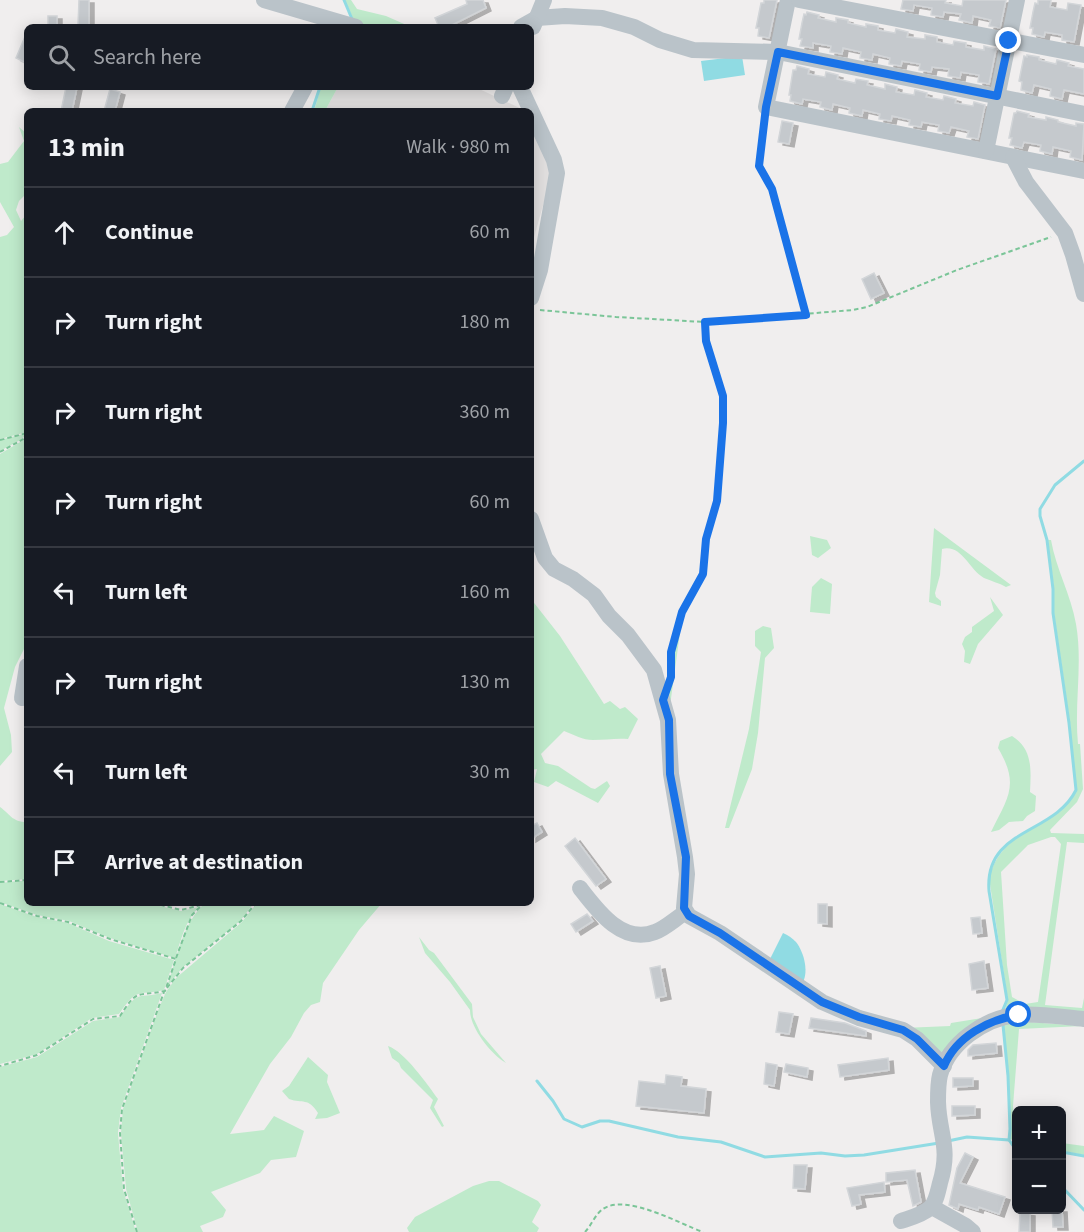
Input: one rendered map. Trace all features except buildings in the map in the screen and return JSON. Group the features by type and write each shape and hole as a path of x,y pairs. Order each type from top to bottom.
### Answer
{"street":[{"path":"264,0 340,24"},
{"path":"534,25 544,0"},
{"path":"788,0 766,107 1084,171"},
{"path":"799,0 1084,55"},
{"path":"986,152 1017,0"},
{"path":"534,25 565,16 602,18 634,27 660,40 693,50 778,52 1084,114"},
{"path":"294,108 303,90"},
{"path":"522,90 532,108"},
{"path":"534,114 554,160 557,173 540,270 534,289"},
{"path":"1013,157 1026,182 1065,233 1084,294"},
{"path":"534,527 545,558 554,569 573,579 594,595 601,607 628,635 654,670 669,720 670,774 686,857 684,908 689,916 720,933 822,1002 859,1017 903,1030 917,1039 944,1066"},
{"path":"22,698 24,685"},
{"path":"580,888 609,922 634,934 654,932 686,912"},
{"path":"901,1221 932,1207 945,1168 946,1153 938,1104 939,1076 957,1046 979,1028 1002,1018 1019,1015 1084,1019"},
{"path":"932,1207 973,1232"}],"path":[{"path":"766,107 759,166 772,189 806,315"},
{"path":"534,309 705,322 853,310 867,307 957,270 1065,233"},
{"path":"671,677 671,652 682,612 703,574 706,539 717,501 723,396 706,341 705,322"},
{"path":"0,440 24,436"},
{"path":"0,452 24,437"},
{"path":"0,882 24,880"},
{"path":"0,903 37,916 69,922 110,939 176,959"},
{"path":"165,906 181,910 195,906"},
{"path":"137,1232 124,1190 120,1133 122,1109 192,915 200,906"},
{"path":"0,1066 37,1055 93,1019 120,1016 132,997 139,993 165,991 183,968 241,921 254,906"},
{"path":"585,1232 602,1209 632,1205 661,1214 703,1232"}],"shaded area":[{"path":"336,90 481,90 520,108 327,108"},
{"path":"534,129 553,170 534,237"}],"green space":[{"path":"345,0 351,0 357,9 386,16 404,24 360,24 353,23"},
{"path":"320,90 336,90 327,108 315,108"},
{"path":"19,127 24,131 24,141"},
{"path":"24,141 24,196 19,201 16,210 21,221 24,218 24,433 0,439 0,237 7,235 14,227 0,202 0,164 8,162"},
{"path":"24,434 22,439 0,451 0,440"},
{"path":"24,440 24,649 15,667 4,708 11,735 12,752 0,766 0,454"},
{"path":"934,528 1011,585 1006,587 984,578 955,550 942,549 940,575 935,593 941,601 941,606 929,602"},
{"path":"810,536 827,540 831,548 818,558 812,555"},
{"path":"1048,540 1051,540 1076,624 1079,654 1077,729 1083,789 1077,802 1050,830 1051,833 1084,834 1084,843 1067,842 1045,1005 1082,1008 1084,998 1084,1015 1005,1009 1008,1000 989,878 996,861 1005,848 1056,814 1076,790 1070,723 1054,613 1054,589","holes":["1055,837 1061,844 1038,1002 1025,1004 1012,997 1007,965 1001,872 1028,845"]},
{"path":"821,578 832,584 830,614 810,612 812,587"},
{"path":"990,597 1003,615 978,644 970,664 964,662 965,651 962,644 965,637 972,632 972,627 994,611"},
{"path":"534,603 560,636 604,704 610,701 620,709 625,707 638,719 628,739 589,740 564,731 541,754 545,763 558,766 591,788 595,789 607,781 610,786 598,803 556,781 548,787 534,782 537,769 534,770"},
{"path":"763,626 771,628 774,648 765,658 752,769 729,828 725,828 749,729 761,652 755,646 755,631"},
{"path":"677,633 680,633 669,713 666,695 672,678 672,653"},
{"path":"1012,736 1024,747 1027,754 1030,768 1030,792 1036,796 1035,811 1023,821 1009,822 999,830 991,832 1006,800 1010,782 1009,772 998,748 1000,741"},
{"path":"0,807 15,819 24,822 24,879 0,881"},
{"path":"24,881 24,906 160,906 181,911 199,907 187,925 175,958 110,938 69,921 37,915 0,902 0,883"},
{"path":"0,904 37,917 68,923 109,941 174,960 164,990 138,994 119,1014 92,1018 37,1054 0,1064"},
{"path":"202,906 252,906 240,921 182,968 167,987 177,953 197,911"},
{"path":"255,906 379,906 359,930 323,983 320,1002 311,1005 304,1013 291,1037 270,1064 230,1134 264,1130 274,1116 304,1131 296,1157 271,1160 260,1173 211,1192 226,1210 223,1217 200,1226 203,1232 138,1232 126,1189 121,1133 123,1109 166,992 176,978 242,922"},
{"path":"419,937 434,953 472,1004 473,1017 481,1034 506,1063 482,1040 474,1025 470,1010 425,953"},
{"path":"162,993 121,1108 118,1133 123,1190 136,1232 0,1232 0,1067 37,1057 93,1021 120,1017 138,997"},
{"path":"1001,1015 942,1060 903,1028 950,1026 951,1023"},
{"path":"1003,1020 1082,1026 1019,1029 1012,1106 1012,1140 1010,1139 1009,1076"},
{"path":"388,1046 408,1061 438,1099 434,1107 444,1126 442,1127 430,1108 433,1100 392,1058"},
{"path":"308,1057 328,1075 327,1082 340,1113 327,1118 315,1119 318,1113 311,1105 289,1099 282,1091 289,1086"},
{"path":"1066,1144 1084,1146 1084,1155 1066,1152"},
{"path":"489,1181 499,1181 538,1201 541,1205 532,1222 539,1228 537,1232 409,1232 407,1228 415,1217 473,1186"}],"water":[{"path":"742,56 745,75 704,81 701,61"},
{"path":"783,933 796,942 801,951 805,975 801,985 768,963"}],"waterway":[{"path":"344,0 352,19"},
{"path":"313,108 319,90"},
{"path":"1002,1012 1007,1000 989,891 990,870 997,855 1009,843 1066,805 1076,790 1053,613 1053,589 1047,540 1040,509 1055,485 1084,461"},
{"path":"948,1141 967,1137 1009,1140 1008,1076 1003,1025"},
{"path":"537,1081 564,1119 582,1127 600,1121 609,1121 678,1137 721,1142 765,1157 821,1153 845,1156 864,1155 939,1143"},
{"path":"1009,1140 1012,1144"},
{"path":"1066,1153 1084,1156"},
{"path":"1066,1191 1084,1210"}],"route":[{"path":"1009,41 997,96 778,52 766,107 759,166 772,189 783,223 806,315 705,322 706,341 723,396 717,501 706,539 703,574 682,612 671,652 671,677 663,700 669,720 670,774 686,857 684,908 689,916 705,923 822,1002 859,1017 903,1030 917,1039 944,1066 957,1046 979,1028 1004,1017 1019,1015"}]}
